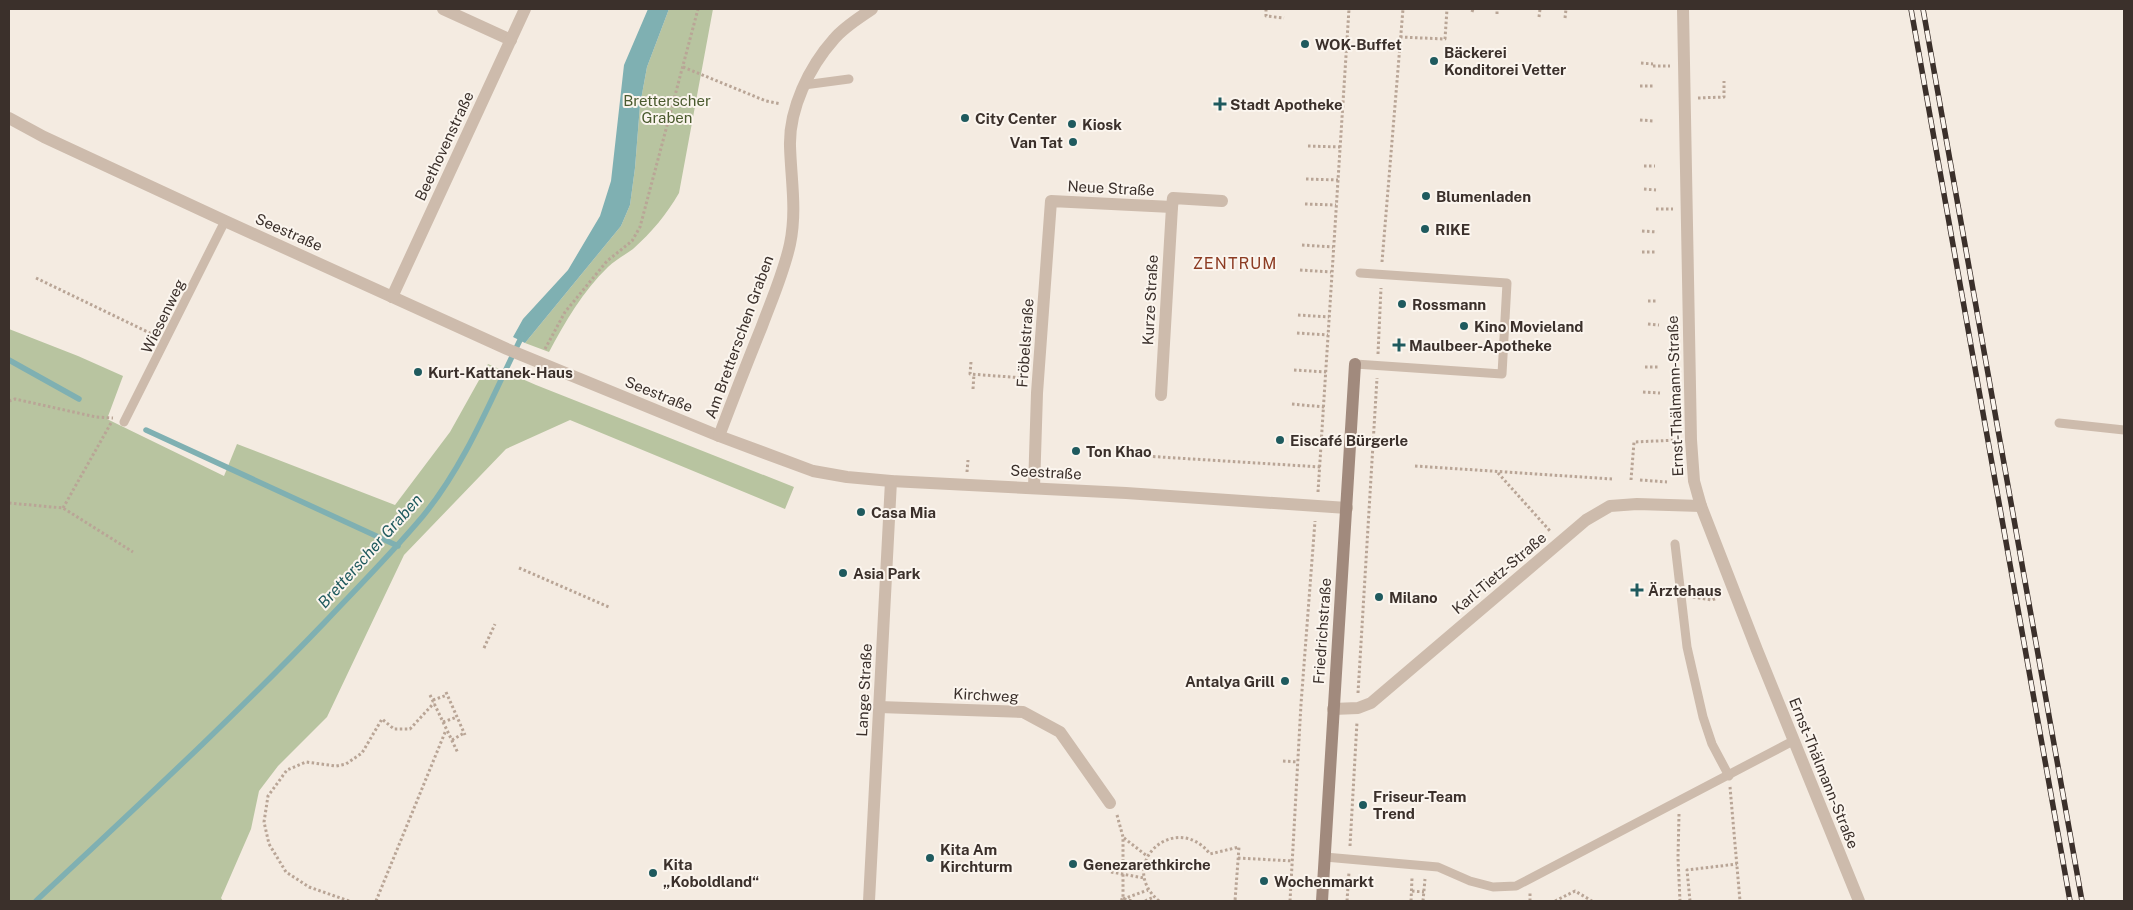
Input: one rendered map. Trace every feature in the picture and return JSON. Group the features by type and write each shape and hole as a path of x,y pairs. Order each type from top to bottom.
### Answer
{"main road":[{"name":"Friedrichstraße","path":"1322,901 1355,364"}],"street":[{"path":"443,9 511,40"},
{"name":"Beethovenstraße","path":"392,297 525,9"},
{"name":"Am Bretterschen Graben","path":"719,436 781,275 790,244 794,216 790,145 797,108 804,85 834,39 855,20 872,9"},
{"name":"Ernst-Thälmann-Straße","path":"1683,9 1691,440 1694,481 1701,506 1793,741 1859,901"},
{"name":"Seestraße","path":"9,118 44,137 225,221 507,349 541,357 719,436 814,471 847,477 891,481 1347,508"},
{"name":"Neue Straße","path":"1051,201 1172,207 1173,198 1222,201"},
{"name":"Fröbelstraße","path":"1034,488 1038,379 1051,201"},
{"name":"Kurze Straße","path":"1161,395 1172,207"},
{"name":"Lange Straße","path":"869,901 891,481"},
{"name":"Karl-Tietz-Straße","path":"1333,709 1358,708 1370,703 1586,520 1602,510 1610,506 1638,504 1701,506"},
{"name":"Kirchweg","path":"879,707 1023,712 1060,732 1110,803"}],"lane":[{"path":"804,85 849,79"},
{"name":"Wiesenweg","path":"124,422 225,221"},
{"path":"1355,364 1502,374 1507,283 1360,273"},
{"path":"2059,423 2124,430"},
{"path":"1675,544 1687,647 1702,717 1712,744 1729,776"},
{"path":"1324,857 1438,867 1470,881 1493,887 1516,886 1793,741"}],"path":[{"path":"541,357 565,312 607,261 632,241 640,227 698,9"},
{"path":"1266,9 1266,16 1284,18"},
{"path":"1290,901 1311,558 1321,467 1348,9"},
{"path":"1347,901 1378,365 1381,275 1403,9"},
{"path":"1400,37 1445,39 1447,9"},
{"path":"1497,9 1497,14"},
{"path":"1539,17 1540,9"},
{"path":"1565,18 1566,9"},
{"path":"1640,63 1653,64"},
{"path":"683,67 766,101 797,108"},
{"path":"1698,98 1724,98 1724,81"},
{"path":"1640,86 1653,86"},
{"path":"1640,120 1654,121"},
{"path":"1308,146 1340,147"},
{"path":"1644,166 1655,166"},
{"path":"1306,179 1338,180"},
{"path":"1644,189 1656,190"},
{"path":"1305,204 1336,205"},
{"path":"1642,231 1656,232"},
{"path":"1302,245 1333,247"},
{"path":"1642,252 1657,252"},
{"path":"1300,270 1331,272"},
{"path":"36,278 166,340"},
{"path":"1648,301 1658,301"},
{"path":"1298,315 1329,318"},
{"path":"1648,324 1659,325"},
{"path":"1297,333 1328,335"},
{"path":"971,362 970,374 1038,379"},
{"path":"1645,367 1660,368"},
{"path":"1294,370 1326,372"},
{"path":"973,390 974,374"},
{"path":"1643,392 1660,393"},
{"path":"9,401 15,399 114,418 63,508"},
{"path":"1292,404 1324,407"},
{"path":"1630,480 1634,442 1691,440"},
{"path":"1128,455 1321,467"},
{"path":"1415,466 1612,479"},
{"path":"1497,472 1551,532"},
{"path":"1640,480 1667,482"},
{"path":"9,503 63,508 133,552"},
{"path":"519,568 609,607"},
{"path":"1696,597 1712,600 1717,598"},
{"path":"484,648 494,624"},
{"path":"349,901 309,887 286,872 269,844 264,822 268,796 280,776 287,770 306,762 336,766 346,764 362,752 382,719 394,730 410,729 433,701 447,694 464,734 451,740"},
{"path":"430,695 458,753"},
{"path":"443,722 457,717"},
{"path":"376,901 446,730"},
{"path":"1284,761 1298,762"},
{"path":"1729,776 1740,901"},
{"path":"1679,801 1678,858 1680,899 1689,896"},
{"path":"1110,803 1120,819 1123,837 1123,898"},
{"path":"1123,837 1147,856"},
{"path":"1159,901 1148,890 1144,878 1147,856 1155,846 1163,841 1182,837 1196,841 1210,854 1239,848 1235,901"},
{"path":"1238,858 1293,861"},
{"path":"1690,901 1687,870 1737,864"},
{"path":"1411,901 1413,865"},
{"path":"1424,901 1426,866"},
{"path":"1111,872 1124,876 1144,878"},
{"path":"1348,886 1364,887"},
{"path":"1119,901 1148,890"},
{"path":"1412,891 1424,892"},
{"path":"1555,901 1575,891 1592,901"},
{"path":"1145,901 1154,897"},
{"path":"1123,898 1133,901"}],"green space":[{"name":"Bretterscher Graben","path":"669,9 713,9 679,193 664,216 646,236 633,249 611,264 590,286 568,318 549,352 525,343 621,226 630,205 640,105 647,67"},
{"path":"9,329 123,376 107,419 224,476 237,444 395,505 450,432 488,364 536,385 794,487 785,509 570,420 506,449 404,555 327,717 278,766 259,791 251,829 221,898 223,901 9,901"}],"water":[{"path":"648,9 669,9 647,67 640,105 630,205 621,226 525,343 513,337 523,319 568,270 600,216 611,181 624,65"}],"waterway":[{"name":"Bretterscher Graben","path":"36,901 254,694 411,530 453,474 523,334"},
{"path":"9,360 79,399"},
{"path":"146,430 398,546"}],"railway":[{"path":"1911,9 2070,901"},
{"path":"1923,9 2082,901"}],"place":[{"name":"WOK-Buffet","path":"1305,44"},
{"name":"Bäckerei Konditorei Vetter","path":"1434,61"},
{"name":"Stadt Apotheke","path":"1220,104"},
{"name":"City Center","path":"965,118"},
{"name":"Kiosk","path":"1072,124"},
{"name":"Van Tat","path":"1073,142"},
{"name":"Blumenladen","path":"1426,196"},
{"name":"RIKE","path":"1425,229"},
{"name":"Rossmann","path":"1402,304"},
{"name":"Kino Movieland","path":"1464,326"},
{"name":"Maulbeer-Apotheke","path":"1399,345"},
{"name":"Kurt-Kattanek-Haus","path":"418,372"},
{"name":"Eiscafé Bürgerle","path":"1280,440"},
{"name":"Ton Khao","path":"1076,451"},
{"name":"Casa Mia","path":"861,512"},
{"name":"Asia Park","path":"843,573"},
{"name":"Ärztehaus","path":"1637,590"},
{"name":"Milano","path":"1379,597"},
{"name":"Antalya Grill","path":"1285,681"},
{"name":"Friseur-Team Trend","path":"1363,805"},
{"name":"Kita Am Kirchturm","path":"930,858"},
{"name":"Genezarethkirche","path":"1073,864"},
{"name":"Kita „Koboldland“","path":"653,873"},
{"name":"Wochenmarkt","path":"1264,881"}],"district":[{"name":"ZENTRUM","path":"1235,263"}]}
